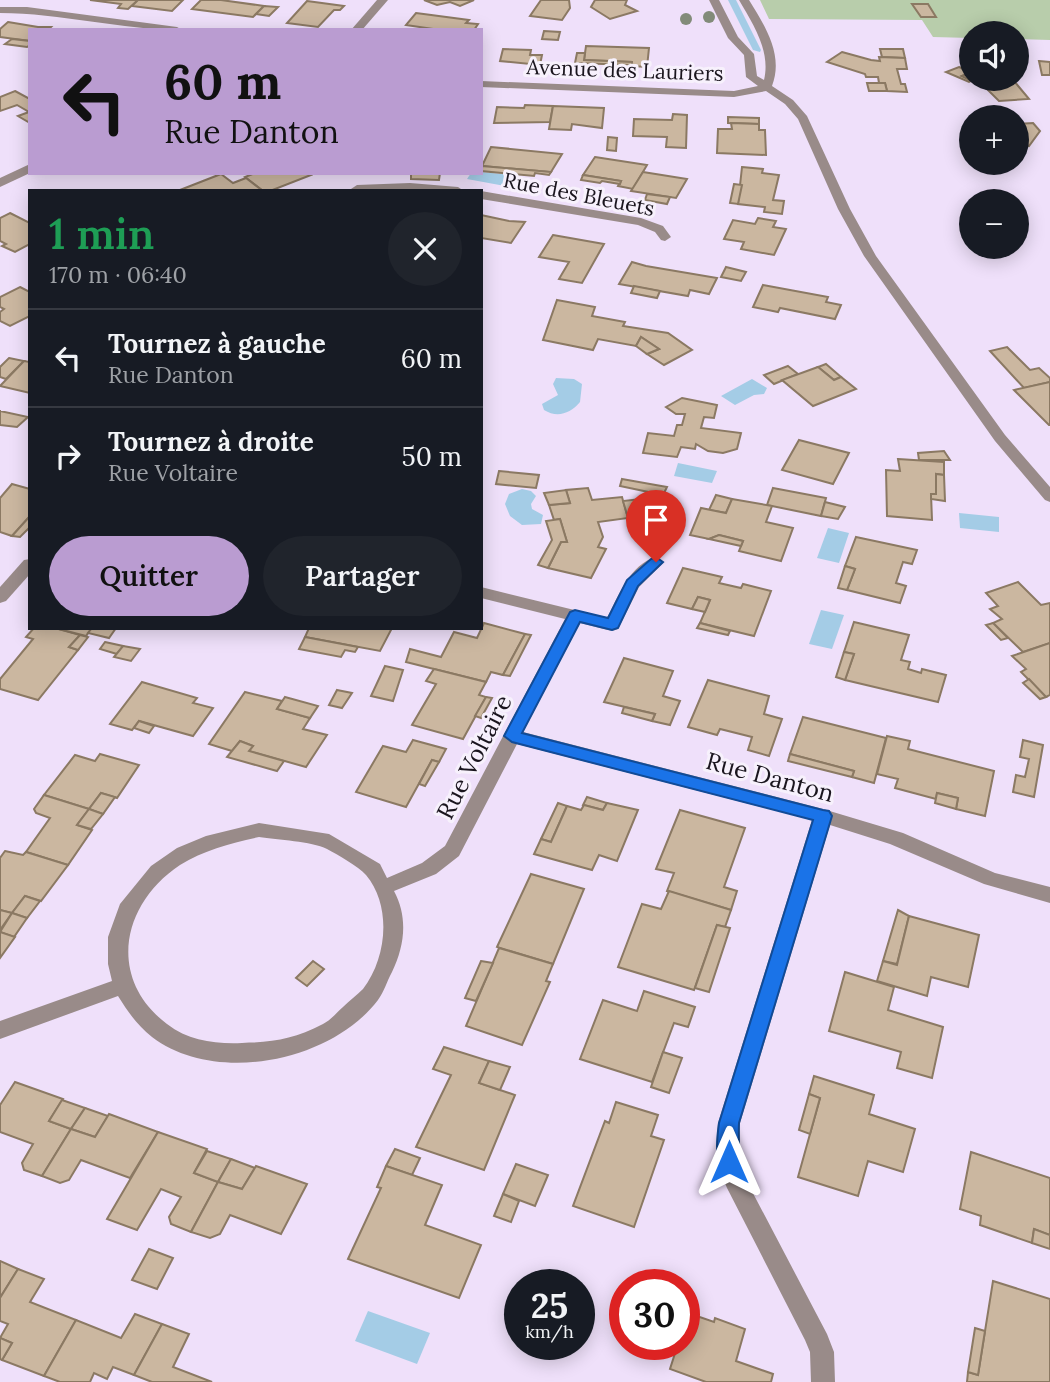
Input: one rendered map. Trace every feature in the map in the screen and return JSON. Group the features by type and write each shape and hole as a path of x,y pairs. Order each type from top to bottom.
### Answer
{"street":[{"path":"358,28 383,0"},
{"path":"714,0 733,38 749,54 752,77 789,102 803,118 844,209 870,256 1000,438 1050,497"},
{"path":"744,0 762,30 769,49 773,76 766,88"},
{"path":"0,10 27,10 162,28"},
{"name":"Avenue des Lauriers","path":"483,84 734,94 766,88"},
{"path":"0,183 28,169"},
{"path":"372,189 434,189"},
{"name":"Rue des Bleuets","path":"483,195 641,222 659,229 665,237"},
{"path":"483,593 612,625 632,584 656,562"},
{"path":"0,597 28,566"},
{"name":"Rue Voltaire","path":"385,887 422,873 440,863 452,852 575,615"},
{"name":"Rue Danton","path":"512,736 823,816 896,838 991,879 1050,895"},
{"path":"823,816 729,1123 727,1142 735,1181 815,1334 825,1369 823,1382"},
{"path":"258,830 289,830 318,836 340,845 360,858 385,887 392,904 396,931 393,954 383,977 369,998 350,1017 305,1043 270,1052 243,1055 214,1053 182,1044 157,1030 136,1010 122,986 117,962 119,933 128,909 145,883 169,862 195,847 226,835 258,830"},
{"path":"0,1030 122,986"}],"green space":[{"path":"760,0 1050,0 1050,40 1029,39 1029,21 959,21 959,38 933,37 922,20 769,19"}],"water":[{"path":"483,172 512,175 517,179 515,183 505,186 467,179 470,175 483,175"},
{"path":"556,378 574,379 582,384 580,402 568,412 558,414 544,410 542,404 558,395 553,384"},
{"path":"752,379 767,388 764,394 754,395 735,405 721,396"},
{"path":"678,463 717,471 712,483 674,476"},
{"path":"522,489 531,491 536,496 531,504 532,509 543,515 541,524 522,525 510,516 505,504 509,494"},
{"path":"959,513 999,517 999,532 960,528"},
{"path":"828,528 849,533 839,563 817,558"},
{"path":"821,610 844,615 832,649 809,644"},
{"path":"368,1311 430,1333 417,1364 355,1341"}],"building":[{"path":"90,0 138,0 128,9 118,8 121,4"},
{"path":"138,0 183,0 172,11 132,6"},
{"path":"201,0 264,6 253,17 192,9"},
{"path":"424,0 474,0 460,6 450,2 437,5"},
{"path":"541,0 569,0 570,8 562,20 530,16"},
{"path":"595,0 627,0 625,5 637,11 610,19 591,7"},
{"path":"307,1 344,6 340,10 334,10 318,27 287,23"},
{"path":"912,4 928,4 936,17 921,17"},
{"path":"264,6 278,7 269,16 256,14"},
{"path":"416,13 469,20 466,23 478,24 475,28 426,28 406,25"},
{"path":"8,22 51,27 28,28 28,41 0,37 0,29"},
{"path":"544,31 560,32 558,40 542,39"},
{"path":"12,39 28,41 27,47 5,44"},
{"path":"586,46 649,48 647,67 632,66 632,62 584,60"},
{"path":"503,49 531,50 530,55 542,55 540,65 500,61"},
{"path":"880,49 903,49 905,58 882,57"},
{"path":"842,52 880,61 879,57 905,58 907,69 897,69 901,84 905,84 907,92 887,91 885,83 879,83 878,77 866,77 865,74 827,62"},
{"path":"577,53 585,53 584,60 632,62 632,65 575,63"},
{"path":"1039,61 1050,62 1050,75 1042,75"},
{"path":"959,67 959,78 946,72"},
{"path":"867,83 885,83 887,91 869,91"},
{"path":"15,91 28,98 28,111 17,105 0,111 0,97"},
{"path":"989,91 1022,91 1029,99 999,101"},
{"path":"525,105 553,106 550,122 494,123 497,107 524,108"},
{"path":"553,106 604,108 602,128 572,124 571,130 549,129"},
{"path":"28,112 28,122 18,116"},
{"path":"673,114 687,115 686,148 666,147 667,137 633,136 634,119 672,120"},
{"path":"728,117 759,118 759,124 728,123"},
{"path":"731,123 759,124 759,130 765,130 766,155 717,153 718,129 732,129"},
{"path":"1029,123 1033,123 1040,131 1029,146"},
{"path":"608,137 617,138 616,151 607,150"},
{"path":"491,147 562,154 551,172 483,166"},
{"path":"595,157 647,165 633,189 618,186 621,181 583,175"},
{"path":"483,166 551,172 549,175 535,173 534,176 483,171"},
{"path":"742,167 763,169 762,173 779,175 773,200 784,201 782,214 764,212 765,207 738,204"},
{"path":"643,172 687,179 676,198 631,191"},
{"path":"222,175 233,183 246,178 260,189 183,189"},
{"path":"311,175 275,189 260,189 245,177"},
{"path":"411,175 440,175 439,180 411,179"},
{"path":"583,175 621,181 620,184 581,180"},
{"path":"734,184 742,185 738,204 730,203"},
{"path":"647,194 670,197 667,204 645,200"},
{"path":"10,213 28,222 28,245 15,252 2,246 6,244 0,241 0,218"},
{"path":"483,215 525,222 511,243 483,238"},
{"path":"758,218 776,221 773,227 786,229 774,255 741,249 744,242 724,239 733,220 755,224"},
{"path":"553,235 604,244 582,283 559,279 569,262 539,257"},
{"path":"632,262 717,278 709,294 690,290 688,296 619,284"},
{"path":"726,267 746,272 741,281 721,277"},
{"path":"763,285 828,297 826,302 841,305 835,319 780,308 778,312 753,307"},
{"path":"634,286 660,291 657,298 631,293"},
{"path":"20,287 28,291 28,317 10,326 0,321 0,312 4,309 0,307 0,297"},
{"path":"557,300 595,307 592,316 625,322 623,326 668,333 692,350 664,365 647,354 659,349 641,337 636,346 598,339 593,350 543,340"},
{"path":"641,337 659,349 647,354 636,346"},
{"path":"1007,347 1030,370 1039,368 1050,378 1050,382 1024,388 990,351"},
{"path":"9,358 24,361 6,379 0,377 0,367"},
{"path":"24,361 28,362 28,393 0,386"},
{"path":"826,364 841,377 834,380 818,367"},
{"path":"788,366 798,374 774,384 764,375"},
{"path":"818,367 834,380 841,377 856,389 813,406 782,380"},
{"path":"1050,382 1050,425 1049,425 1014,390"},
{"path":"682,398 717,405 714,418 704,417 701,428 741,433 737,449 723,453 708,451 696,444 695,449 681,447 677,457 643,453 648,433 674,436 677,425 682,425 685,414 676,414 666,407"},
{"path":"0,411 28,417 17,427 0,425"},
{"path":"799,440 849,453 833,484 782,470"},
{"path":"944,451 950,460 919,460 918,453"},
{"path":"898,459 944,462 944,475 936,474 936,494 931,494 932,520 887,516 886,470 900,471"},
{"path":"499,471 539,475 536,488 496,484"},
{"path":"936,474 944,475 945,501 931,499 931,494 936,494"},
{"path":"622,479 667,487 663,495 620,486"},
{"path":"12,484 28,488 28,518 12,536 0,532 0,498"},
{"path":"588,488 592,500 622,497 628,518 598,522 603,537 598,547 606,549 591,578 548,568 561,542 567,542 560,519 554,520 549,505 570,503 566,490"},
{"path":"773,488 826,498 821,516 767,505"},
{"path":"566,490 570,503 549,505 544,493"},
{"path":"716,495 732,499 726,513 709,510"},
{"path":"640,499 646,516 628,518 623,501"},
{"path":"732,499 772,506 766,522 793,528 781,561 739,551 743,541 719,535 709,539 690,535 701,508 726,513"},
{"path":"825,502 845,507 838,519 821,516"},
{"path":"28,518 28,529 20,537 12,536"},
{"path":"560,519 567,542 561,542 548,568 538,565 552,540 546,521"},
{"path":"719,535 743,541 741,546 709,539"},
{"path":"856,537 917,550 912,564 903,562 896,583 906,586 900,603 847,590 855,569 845,566"},
{"path":"845,566 855,569 847,590 838,588"},
{"path":"683,568 722,577 719,583 741,588 743,584 771,591 754,636 700,623 710,600 698,597 692,609 667,603"},
{"path":"1018,582 1041,605 1050,603 1050,643 1023,652 993,623 1002,619 990,609 998,606 986,593"},
{"path":"698,597 710,600 705,612 692,609"},
{"path":"854,622 909,635 901,660 910,662 908,669 921,673 922,669 946,675 938,702 845,680 854,654 844,652"},
{"path":"484,623 525,634 503,675 491,672 486,682 406,662 410,649 441,657 454,632 477,638"},
{"path":"700,623 730,631 728,635 697,628"},
{"path":"993,623 1008,638 1001,640 986,625"},
{"path":"32,630 62,630 80,635 69,647 78,650 38,700 0,689 0,679 33,639 26,637"},
{"path":"63,630 90,630 86,636"},
{"path":"90,630 115,630 109,638 88,633"},
{"path":"308,630 391,630 380,651 305,637"},
{"path":"525,634 531,635 510,676 503,675"},
{"path":"80,635 88,637 78,650 69,647"},
{"path":"305,637 358,647 355,652 345,650 341,657 299,649"},
{"path":"105,642 123,646 117,654 100,649"},
{"path":"1050,643 1050,695 1046,697 1021,672 1026,669 1012,656"},
{"path":"123,646 140,649 131,661 114,657"},
{"path":"844,652 854,654 845,680 836,677"},
{"path":"624,658 673,671 663,696 680,701 670,725 652,721 655,714 604,702"},
{"path":"385,666 403,670 393,701 371,696"},
{"path":"434,669 486,682 479,695 486,697 463,739 412,725 436,684 426,681"},
{"path":"1029,679 1046,697 1040,699 1023,683"},
{"path":"708,680 769,696 764,714 782,719 769,756 748,750 752,737 720,729 717,735 688,727"},
{"path":"142,682 197,698 193,703 213,708 193,736 139,721 132,730 110,724"},
{"path":"337,690 352,693 342,708 329,705"},
{"path":"245,692 282,701 277,709 310,718 303,729 327,735 306,767 249,751 253,746 240,741 232,751 209,744"},
{"path":"285,697 318,706 310,718 277,709"},
{"path":"486,697 492,698 481,718 475,716"},
{"path":"624,707 655,714 652,721 622,713"},
{"path":"803,717 886,738 874,783 852,777 854,771 790,754"},
{"path":"139,721 154,726 149,733 134,728"},
{"path":"887,736 910,741 908,749 994,771 985,816 956,809 958,798 937,793 936,799 895,788 898,779 877,774"},
{"path":"413,740 446,749 439,762 432,760 406,807 356,792 383,746 406,752"},
{"path":"1023,740 1043,745 1034,797 1013,792 1016,775 1025,777 1029,759 1020,757"},
{"path":"240,741 253,746 249,751 284,761 277,771 227,757"},
{"path":"100,754 139,765 117,798 101,793 89,809 44,795 75,755 95,761"},
{"path":"790,754 854,771 852,777 788,761"},
{"path":"432,760 439,762 425,786 419,784"},
{"path":"101,793 115,797 103,814 89,809"},
{"path":"937,793 958,798 956,809 935,803"},
{"path":"44,795 89,809 77,825 92,830 68,865 26,852 50,818 36,813 34,809"},
{"path":"587,797 607,803 603,810 583,805"},
{"path":"558,803 567,806 551,842 541,839"},
{"path":"607,803 638,810 617,861 599,855 592,870 534,854 541,839 551,842 567,806 581,810 584,805 603,810"},
{"path":"89,809 103,814 91,829 77,825"},
{"path":"680,810 745,828 724,887 737,891 731,910 667,891 674,873 656,869"},
{"path":"5,851 23,855 26,852 68,865 41,901 25,896 12,913 0,910 0,858"},
{"path":"531,874 584,889 553,964 497,947"},
{"path":"669,891 731,910 725,927 717,925 694,990 618,967 642,904 661,909"},
{"path":"25,896 40,901 27,918 12,913"},
{"path":"0,910 12,913 0,930"},
{"path":"898,910 909,916 897,964 883,961"},
{"path":"12,913 27,918 14,937 0,932"},
{"path":"909,916 979,935 968,987 931,977 927,996 877,981 883,961 897,965"},
{"path":"717,925 730,928 709,992 695,988"},
{"path":"0,932 15,937 0,958"},
{"path":"499,948 553,964 546,981 550,982 522,1045 466,1026"},
{"path":"313,961 324,969 307,986 296,978"},
{"path":"481,961 493,963 476,1001 465,998"},
{"path":"845,972 894,987 888,1010 943,1027 932,1078 897,1068 901,1052 829,1031"},
{"path":"644,991 695,1007 688,1027 674,1023 652,1082 580,1059 603,1000 637,1011"},
{"path":"444,1047 489,1061 479,1083 515,1095 484,1170 416,1147 451,1075 433,1069"},
{"path":"663,1052 682,1058 669,1093 651,1087"},
{"path":"489,1061 510,1067 500,1090 479,1083"},
{"path":"814,1076 874,1095 869,1114 915,1129 903,1172 868,1161 858,1196 798,1177 820,1098 809,1094"},
{"path":"15,1082 63,1099 49,1121 71,1129 42,1176 24,1170 22,1163 33,1144 0,1132 0,1105"},
{"path":"809,1094 820,1098 810,1134 799,1130"},
{"path":"62,1100 85,1108 71,1129 49,1121"},
{"path":"616,1102 658,1115 651,1136 664,1140 634,1227 573,1206 605,1121 609,1123"},
{"path":"85,1108 108,1116 95,1137 71,1129"},
{"path":"109,1114 158,1132 130,1178 81,1160 69,1180 60,1183 42,1176 71,1129 95,1137"},
{"path":"158,1132 207,1149 194,1173 218,1182 191,1232 171,1224 169,1217 181,1197 161,1189 137,1230 107,1219"},
{"path":"395,1149 420,1158 412,1175 386,1166"},
{"path":"207,1151 231,1159 218,1182 194,1173"},
{"path":"971,1152 1050,1178 1050,1235 1034,1229 1032,1243 980,1225 981,1216 960,1209"},
{"path":"231,1159 255,1168 242,1189 218,1182"},
{"path":"516,1164 548,1175 535,1206 503,1194"},
{"path":"256,1166 307,1184 281,1234 230,1215 220,1234 210,1238 191,1232 218,1182 242,1189"},
{"path":"386,1166 442,1185 425,1225 481,1245 459,1298 348,1259 381,1188 377,1187"},
{"path":"503,1194 519,1201 511,1222 494,1216"},
{"path":"1034,1229 1050,1235 1050,1249 1032,1243"},
{"path":"149,1249 173,1258 157,1289 132,1280"},
{"path":"0,1261 18,1269 0,1298"},
{"path":"18,1269 44,1279 30,1302 76,1320 44,1376 2,1360 12,1343 0,1338 8,1324 0,1321 0,1298"},
{"path":"993,1281 1050,1299 1050,1382 967,1382 968,1372 978,1375"},
{"path":"135,1314 162,1324 134,1375 113,1367 107,1379 94,1373 90,1382 60,1382 44,1376 76,1320 121,1338"},
{"path":"700,1317 714,1322 715,1318 745,1329 736,1361 773,1374 771,1382 706,1382 670,1369 673,1360 700,1360"},
{"path":"162,1324 189,1334 173,1367 212,1382 152,1382 134,1375"},
{"path":"975,1328 985,1331 978,1375 968,1372"},
{"path":"0,1338 12,1343 2,1360 0,1359"}],"waterway":[{"path":"732,0 757,50"}],"route":[{"path":"656,562 632,584 612,625 575,615 512,736 823,816 729,1123 729,1162"}]}
